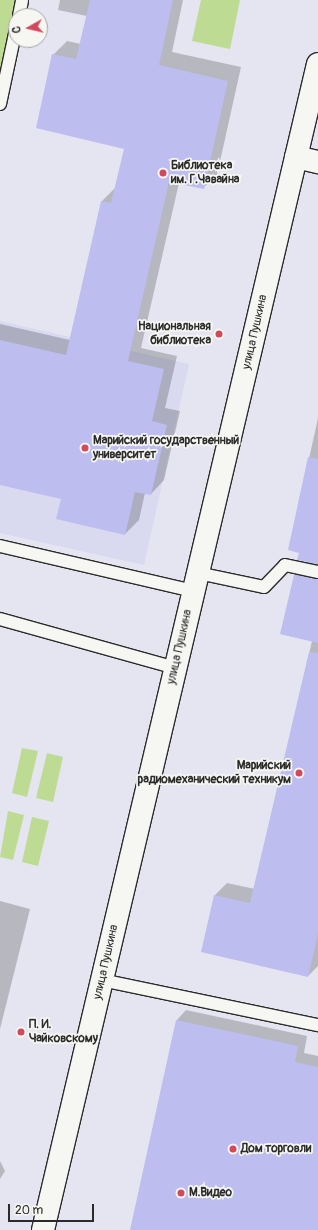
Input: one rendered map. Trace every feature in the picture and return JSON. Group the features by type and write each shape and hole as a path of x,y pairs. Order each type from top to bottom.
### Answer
{"street":[{"name":"улица Пушкина","path":"43,1230 318,64"},
{"path":"296,157 318,162"}],"lane":[{"path":"0,104 12,48"},
{"path":"0,546 196,582 264,587 285,565 318,572"},
{"path":"0,619 175,668"},
{"path":"102,980 318,1025"}],"shaded area":[{"name":"Марийский государственный университет","path":"0,321 189,364 144,565 0,533"}],"green space":[{"path":"0,0 17,0 15,8 8,8 8,42 0,79"},
{"path":"201,0 240,0 230,49 192,41"},
{"path":"22,748 38,751 27,797 12,793"},
{"path":"47,753 63,757 53,802 36,798"},
{"path":"8,811 24,815 13,860 0,857"},
{"path":"32,817 49,821 38,866 22,862"}],"building":[{"path":"90,0 173,0 159,65 228,81 204,189 169,182 128,361 164,369 152,421 167,425 151,495 135,492 125,535 56,519 61,499 0,485 0,340 66,355 101,201 111,203 124,149 36,128 52,54 76,59"},
{"path":"308,457 318,459 318,564 297,560 299,553 288,550"},
{"path":"294,575 318,579 318,643 280,634"},
{"name":"Марийский радиомеханический техникум","path":"309,652 318,653 318,934 308,977 201,952 214,895 250,903"},
{"name":"Дом торговли","path":"176,1020 298,1046 295,1062 318,1067 318,1230 130,1230"}],"place":[{"name":"Библиотека им. Г.Чавайна","path":"163,173"},
{"name":"Национальная библиотека","path":"219,334"},
{"name":"Марийский государственный университет","path":"85,448"},
{"name":"Марийский радиомеханический техникум","path":"299,773"},
{"name":"П. И. Чайковскому","path":"21,1032"},
{"name":"Дом торговли","path":"233,1149"},
{"name":"М.Видео","path":"181,1193"}]}
